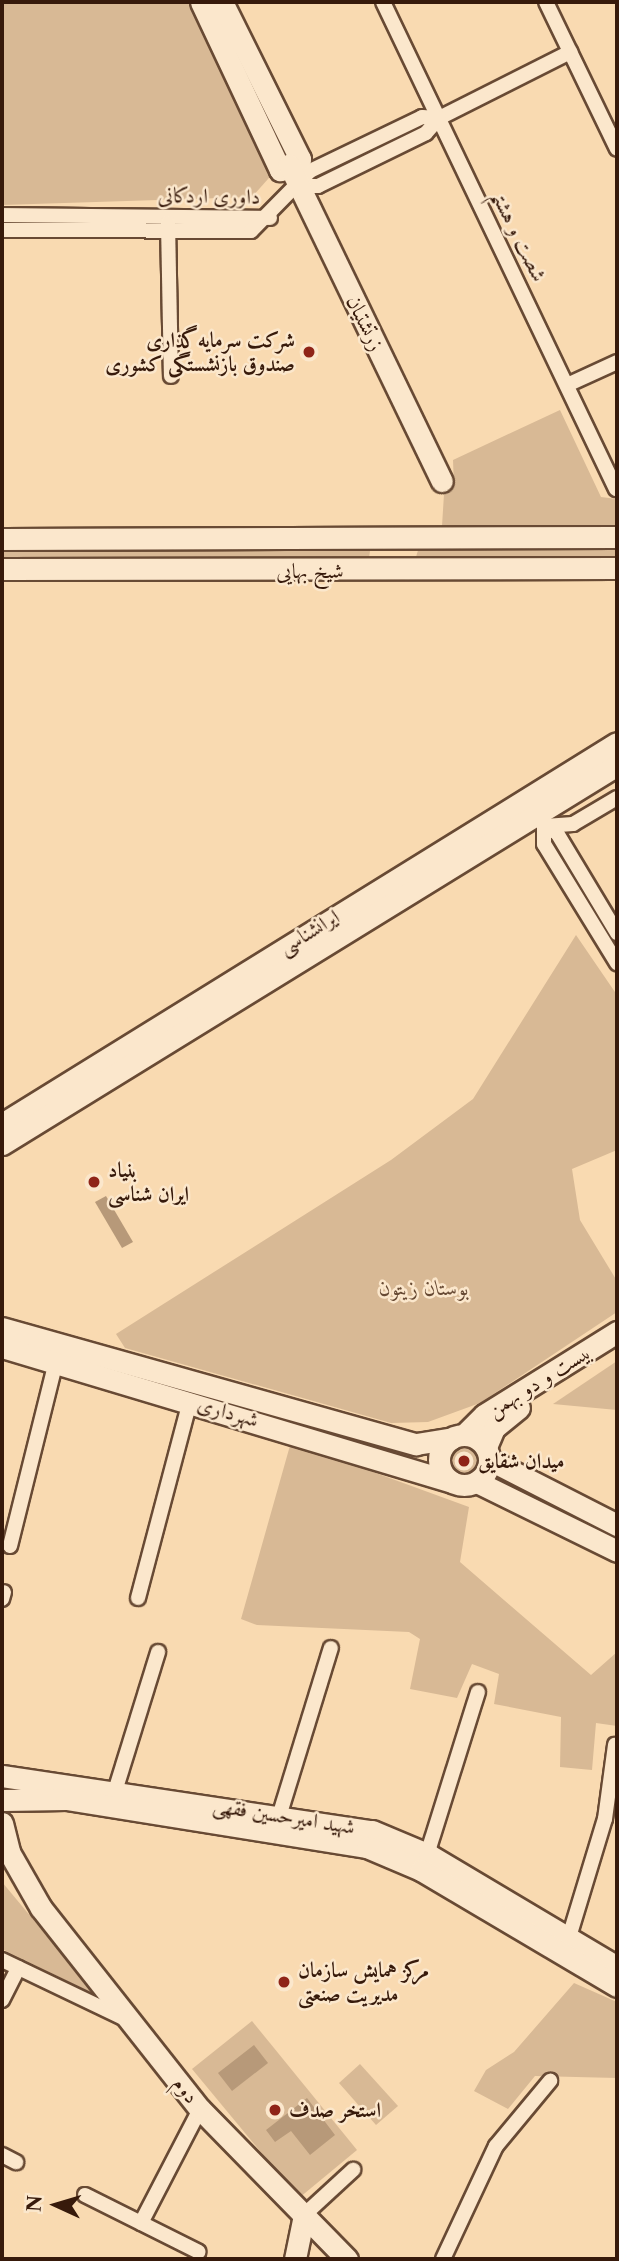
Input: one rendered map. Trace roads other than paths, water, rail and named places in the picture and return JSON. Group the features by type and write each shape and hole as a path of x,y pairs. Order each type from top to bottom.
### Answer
{"street":[{"name":"زرتشتیان","path":"201,2 280,170 300,159 222,2"},
{"name":"شصت و هشتم","path":"383,2 617,489"},
{"path":"546,2 617,149"},
{"path":"298,186 318,186 426,133 439,118 570,52"},
{"name":"زرتشتیان","path":"289,165 442,481"},
{"name":"داوری اردکانی","path":"2,215 168,223 251,231 270,218 298,186"},
{"path":"168,223 171,376"},
{"name":"داوری اردکانی","path":"2,230 168,223"},
{"path":"567,385 617,362"},
{"name":"شیخ بهایی","path":"2,538 617,537"},
{"path":"392,539 393,572"},
{"name":"شیخ بهایی","path":"2,569 393,572 617,568"},
{"name":"ایرانشناسی","path":"536,813 617,743"},
{"name":"ایرانشناسی","path":"2,1124 617,765"},
{"path":"536,813 573,824 617,798"},
{"path":"536,813 557,833 617,933"},
{"path":"536,813 544,844 617,963"},
{"name":"ایرانشناسی","path":"2,1144 208,1004"},
{"name":"شهرداری","path":"2,1328 58,1354"},
{"name":"بیست و دو بهمن","path":"458,1436 484,1415 617,1332"},
{"name":"شهرداری","path":"2,1347 58,1354 193,1392 416,1444 458,1436"},
{"name":"بیست و دو بهمن","path":"488,1454 505,1417 617,1347"},
{"path":"10,1546 58,1354"},
{"path":"138,1598 193,1392"},
{"name":"شهرداری","path":"193,1392 452,1482"},
{"path":"617,1525 458,1436 439,1460 452,1482 477,1482 617,1551"},
{"path":"477,1482 488,1454"},
{"path":"277,1822 331,1648"},
{"path":"112,1799 158,1653"},
{"path":"425,1863 478,1692"},
{"path":"565,1947 605,1819 615,1745"},
{"name":"شهید امیرحسین فقهی","path":"2,1776 112,1799 277,1822 425,1863 565,1947 617,1986"},
{"name":"شهید امیرحسین فقهی","path":"2,1797 112,1799"},
{"name":"دوم","path":"2,1823 9,1852 41,1908"},
{"name":"دوم","path":"2,1869 41,1908 200,2109 347,2259"},
{"name":"شهید امیرحسین فقهی","path":"565,1947 617,1967"},
{"path":"2,1960 133,2022"},
{"path":"2,2000 18,1968"},
{"path":"443,2259 496,2146 550,2081"},
{"path":"141,2223 200,2109"},
{"path":"2,2155 16,2162"},
{"path":"295,2259 304,2215 353,2170"},
{"path":"85,2194 198,2252"}],"place":[{"name":"شرکت سرمایه‌گذاری صندوق بازنشستگی کشوری","path":"309,352"},
{"name":"بنیاد ایران شناسی","path":"94,1182"},
{"name":"میدان شقایق","path":"464,1461"},
{"name":"مرکز همایش سازمان مدیریت صنعتی","path":"284,1982"},
{"name":"استخر صدف","path":"275,2110"}],"park label":[{"name":"بوستان زیتون","path":"424,1288"}]}
